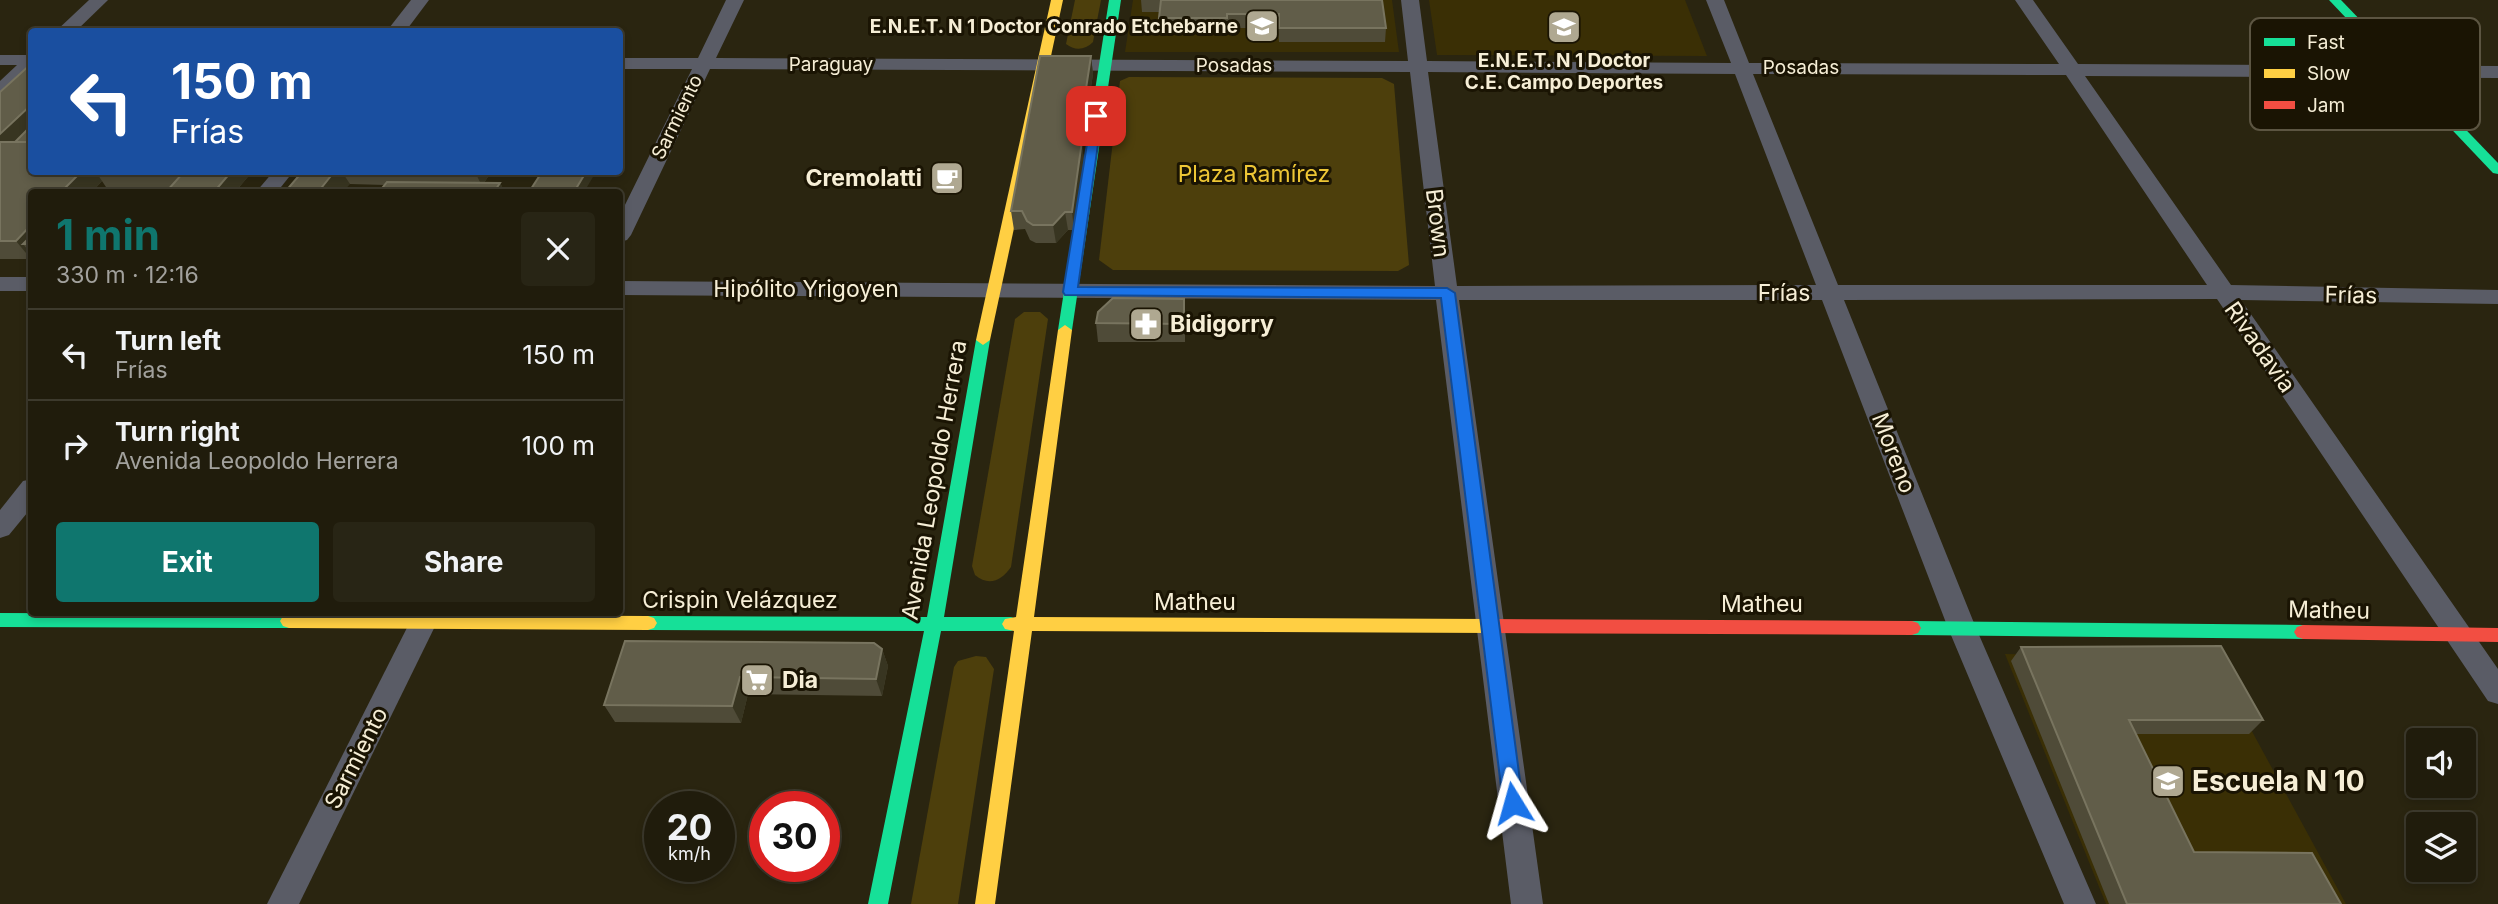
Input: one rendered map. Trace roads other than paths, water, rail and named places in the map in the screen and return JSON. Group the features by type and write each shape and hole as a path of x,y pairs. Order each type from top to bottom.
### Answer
{"street":[{"path":"68,28 99,0"},
{"path":"398,28 420,0"},
{"name":"Sarmiento","path":"623,229 735,0"},
{"name":"Avenida Leopoldo Herrera","path":"878,904 934,624 992,290 1057,0"},
{"path":"985,904 1070,292 1115,0"},
{"name":"Brown","path":"1410,0 1488,625 1527,904"},
{"name":"Moreno","path":"1715,0 1962,628 2080,904"},
{"name":"Rivadavia","path":"2024,0 2498,692"},
{"path":"2336,0 2353,18"},
{"path":"0,60 28,61"},
{"name":"Paraguay","path":"623,63 1042,65"},
{"path":"0,91 28,65"},
{"path":"1042,65 1103,65"},
{"name":"Posadas","path":"1103,65 1740,66 2250,71"},
{"name":"Posadas","path":"2480,72 2498,72"},
{"path":"2460,130 2498,170"},
{"path":"269,189 280,175"},
{"path":"0,284 28,284"},
{"name":"Hipólito Yrigoyen","path":"623,288 1070,292"},
{"name":"Frías","path":"1070,292 2222,292 2498,297"},
{"path":"0,528 28,493"},
{"name":"Sarmiento","path":"283,904 427,617"},
{"name":"Crispin Velázquez","path":"0,620 427,617 1026,624"},
{"name":"Matheu","path":"1026,624 1962,628 2498,635"}],"place":[{"name":"E.N.E.T. N 1 Doctor Conrado Etchebarne","path":"1262,26"},
{"name":"E.N.E.T. N 1 Doctor C.E. Campo Deportes","path":"1564,27"},
{"name":"Cremolatti","path":"947,178"},
{"name":"Bidigorry","path":"1146,324"},
{"name":"Dia","path":"757,680"},
{"name":"Escuela N 10","path":"2168,781"}],"park label":[{"name":"Plaza Ramírez","path":"1254,174"}]}
